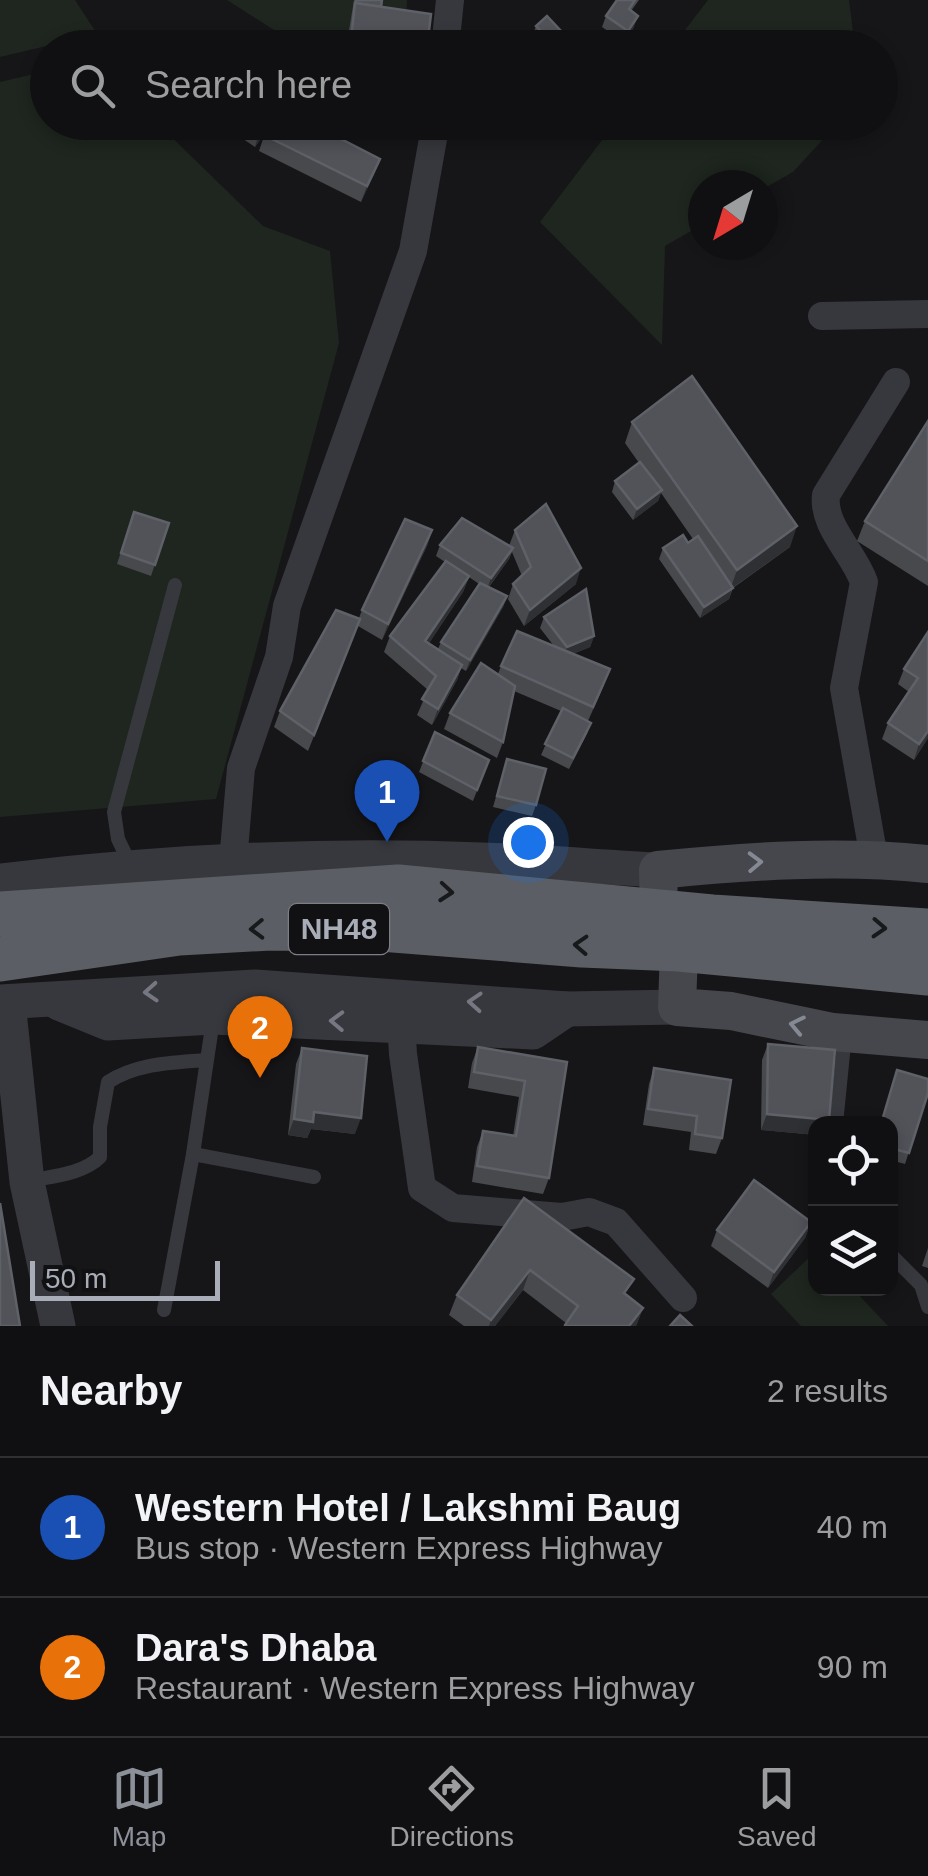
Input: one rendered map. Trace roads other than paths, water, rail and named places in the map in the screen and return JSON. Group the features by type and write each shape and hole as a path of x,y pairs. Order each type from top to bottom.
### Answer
{"highway":[{"name":"NH48","path":"0,914 398,887 683,920 928,931"},
{"name":"NH48","path":"2,988 179,933 270,928 381,930 582,945 683,920 928,973"}],"main road":[{"path":"928,864 874,858 738,862 683,920 677,1008 732,1012 845,1033 928,1040"}],"street":[{"path":"447,30 450,0"},
{"path":"232,862 241,768 279,657 288,606 413,251 433,140"},
{"path":"822,316 928,314"},
{"path":"874,858 844,688 864,582 824,509 826,495 896,382"},
{"path":"0,881 232,862 480,860 683,920"},
{"path":"58,1326 27,1182 2,988 48,999 215,1002 255,987 400,1010 677,1008"},
{"path":"400,1010 422,1188 452,1208 562,1217 589,1212 616,1222 683,1298"}],"lane":[{"path":"132,869 118,839 114,812 175,585"},
{"path":"164,1310 193,1154 215,1002"},
{"path":"837,1116 845,1033"},
{"path":"27,1182 74,1172 93,1165 100,1157 100,1127 108,1082 152,1064 206,1060"},
{"path":"193,1154 314,1177"},
{"path":"898,1262 921,1284 928,1307"}],"place":[{"name":"Western Hotel / Lakshmi Baug","path":"387,842"},
{"name":"Dara's Dhaba","path":"260,1078"}]}
